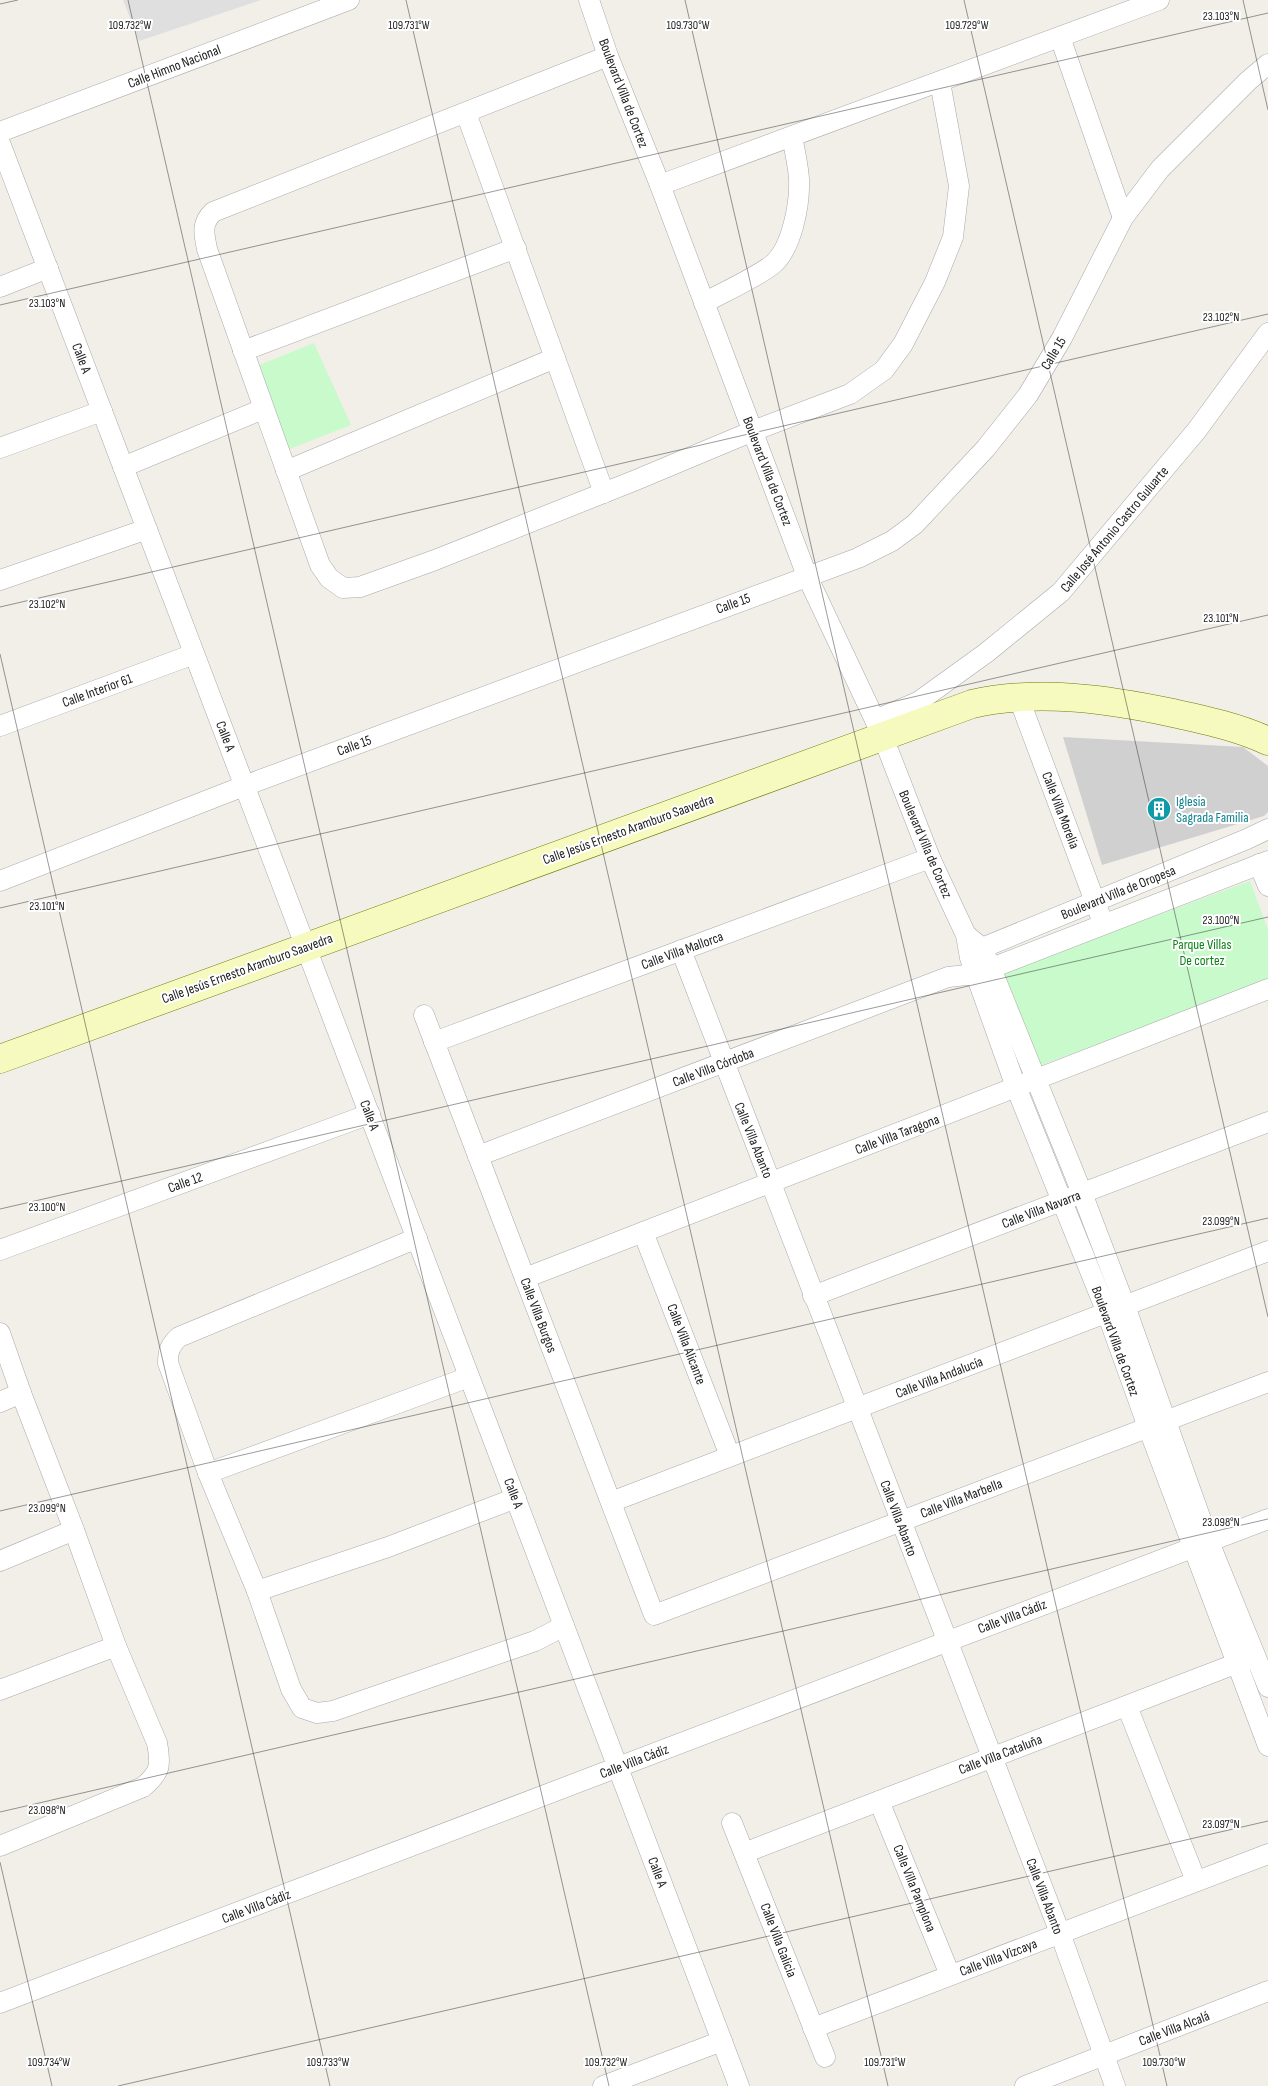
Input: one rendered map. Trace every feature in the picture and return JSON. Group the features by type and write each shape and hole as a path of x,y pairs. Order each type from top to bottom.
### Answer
{"street":[{"name":"Calle Himno Nacional","path":"0,132 349,0"},
{"name":"Boulevard Villa de Cortez","path":"589,0 608,56 660,185 807,576 879,729 930,858 1036,1080 1082,1193 1148,1427 1201,1545 1256,1656 1268,1687"},
{"path":"660,185 1159,0"},
{"path":"1060,37 1123,218"},
{"path":"608,56 212,212 206,219 203,230 205,239 263,410 320,565 328,578 343,588 360,587 418,566 604,493 752,431 850,394 884,370 903,344 935,282 954,238 959,186 940,82"},
{"name":"Calle 15","path":"0,881 244,786 858,558 892,541 915,524 986,448 1028,395 1062,338 1123,218 1160,169 1248,81 1268,64"},
{"path":"466,113 604,493"},
{"path":"704,303 771,266 782,255 794,219 798,197 799,178 792,137"},
{"name":"Calle A","path":"0,143 739,2086"},
{"path":"243,350 516,248"},
{"path":"0,287 48,268"},
{"name":"Calle José Antonio Castro Guluarte","path":"879,729 986,653 1061,592 1197,430 1268,334"},
{"path":"286,470 556,358"},
{"path":"123,467 263,410"},
{"path":"0,448 102,411"},
{"path":"0,580 147,529"},
{"name":"Calle Interior 61","path":"0,726 194,654"},
{"name":"Calle Jesús Ernesto Aramburo Saavedra","path":"0,1059 306,946 879,729 972,704 997,698 1018,696 1104,701 1206,720 1268,741"},
{"name":"Calle Villa Morelia","path":"1018,696 1104,924"},
{"name":"Boulevard Villa de Oropesa","path":"980,962 1096,902 1268,828"},
{"name":"Calle Villa Mallorca","path":"434,1042 930,858"},
{"path":"1264,863 1268,886"},
{"name":"Boulevard Villa de Oropesa","path":"980,962 1104,924 1264,863"},
{"name":"Calle Villa Abanto","path":"681,950 1060,1933 1115,2086"},
{"name":"Boulevard Villa de Cortez","path":"980,962 1016,1087 1061,1201 1116,1309 1167,1420 1236,1664 1268,1746"},
{"name":"Calle Villa Córdoba","path":"478,1156 948,977 980,962"},
{"name":"Calle Villa Taragona","path":"525,1278 1268,989"},
{"name":"Calle Villa Burgos","path":"424,1014 654,1615"},
{"name":"Calle 12","path":"0,1250 370,1114"},
{"name":"Calle Villa Navarra","path":"813,1296 1268,1122"},
{"name":"Calle Villa Alicante","path":"644,1232 730,1456"},
{"path":"417,1238 179,1336 172,1343 168,1351 168,1363 208,1473 258,1591 291,1689 302,1708 317,1713 333,1711 526,1644 564,1626"},
{"name":"Calle Villa Andalucía","path":"611,1502 1268,1251"},
{"path":"0,1333 116,1646 157,1743 160,1760 159,1770 143,1787 0,1846"},
{"path":"208,1473 470,1377"},
{"name":"Calle Villa Marbella","path":"654,1615 1268,1382"},
{"path":"0,1402 21,1393"},
{"path":"258,1591 388,1547 516,1498"},
{"name":"Calle Villa Cádiz","path":"0,2003 1268,1519"},
{"path":"0,1562 74,1530"},
{"path":"0,1690 116,1646"},
{"name":"Calle Villa Cataluña","path":"744,1853 1256,1656"},
{"path":"1127,1706 1196,1881"},
{"name":"Calle Villa Pamplona","path":"879,1801 950,1975"},
{"name":"Calle Villa Galicia","path":"732,1824 824,2057"},
{"name":"Calle Villa Vizcaya","path":"813,2028 1268,1854"},
{"name":"Calle Villa Alcalá","path":"1025,2086 1268,1991"},
{"path":"603,2086 722,2041"}],"shaded area":[{"path":"123,0 261,0 139,41"},
{"path":"1063,737 1243,747 1268,766 1268,812 1264,816 1102,865"}],"green space":[{"path":"314,343 351,425 287,450 257,366"},
{"name":"Parque Villas De cortez","path":"1250,881 1268,930 1268,981 1036,1067 1001,973"}],"place":[{"name":"Iglesia Sagrada Familia","path":"1159,809"}]}
